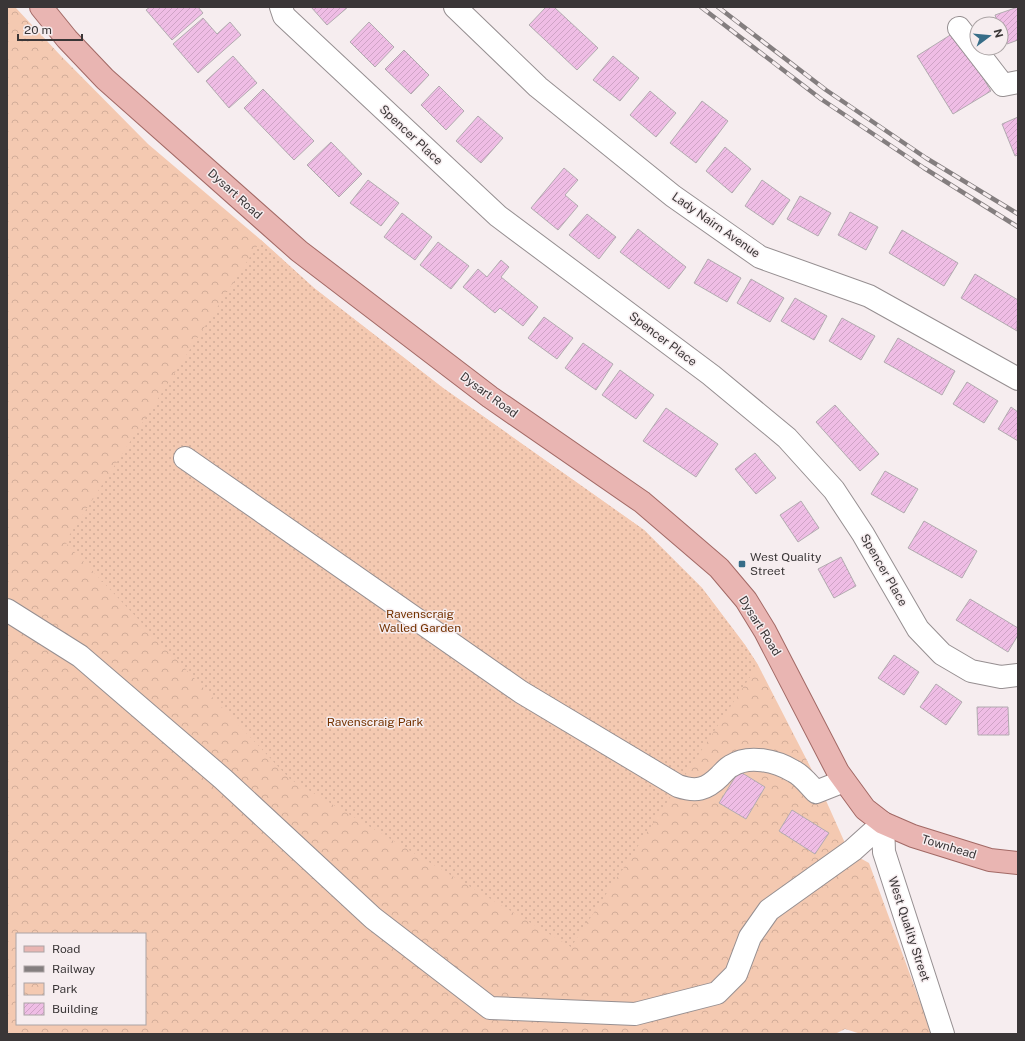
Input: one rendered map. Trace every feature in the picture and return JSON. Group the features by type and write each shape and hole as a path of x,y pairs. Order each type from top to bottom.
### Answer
{"main road":[{"name":"Dysart Road","path":"41,7 67,39 105,79 299,251 490,397 642,502 719,568 746,600 765,631 844,780 865,809 883,823"},
{"name":"Townhead","path":"883,823 944,847 990,860 1018,863"}],"street":[{"name":"Spencer Place","path":"281,7 284,16 498,216 711,375 787,438 834,490 863,534 918,629 942,654 971,671 1001,677 1018,675"},
{"name":"Lady Nairn Avenue","path":"454,7 538,87 673,196 760,257 869,296 1018,378"},
{"path":"959,28 1003,85 1018,82"},
{"path":"185,458 521,692 678,786 691,791 703,788 714,781 731,766 749,760 769,760 794,771 816,792 844,780"},
{"path":"7,610 80,656 223,779 373,918 490,1008 634,1014 717,994 736,974 750,937 769,910 853,850 883,823"},
{"name":"West Quality Street","path":"883,823 884,852 943,1034"}],"green space":[{"name":"Ravenscraig Park","path":"7,7 15,7 148,144 261,240 314,288 443,388 644,530 702,588 745,645 758,665 815,776 849,852 869,863 932,1034 861,1034 845,1029 835,1034 7,1034"},
{"name":"Ravenscraig Walled Garden","path":"261,240 314,288 443,388 644,530 702,588 745,645 758,665 571,947 290,779 65,542"}],"building":[{"path":"150,7 198,7 203,13 172,40 146,10"},
{"path":"311,7 348,7 327,25"},
{"path":"546,7 554,7 598,48 577,70 529,25"},
{"path":"1018,7 1018,40 1009,43 1009,16 995,15"},
{"path":"203,18 217,34 230,22 241,35 198,73 173,44"},
{"path":"369,22 394,47 375,67 350,42"},
{"path":"955,32 991,91 953,114 917,56"},
{"path":"404,50 429,75 411,94 385,69"},
{"path":"233,56 257,83 229,108 206,81"},
{"path":"613,56 639,78 620,101 593,80"},
{"path":"439,86 464,111 446,130 421,105"},
{"path":"263,89 314,141 294,160 244,108"},
{"path":"650,91 676,113 656,137 630,115"},
{"path":"702,101 728,121 696,163 670,143"},
{"path":"478,116 503,138 481,163 456,141"},
{"path":"1018,117 1018,155 1015,156 1002,124"},
{"path":"331,142 362,174 339,197 307,165"},
{"path":"725,147 751,169 732,193 706,171"},
{"path":"564,168 578,180 565,195 578,206 558,230 531,208"},
{"path":"368,180 399,203 381,226 350,203"},
{"path":"762,180 790,200 773,225 745,206"},
{"path":"800,196 831,213 818,236 787,219"},
{"path":"850,212 878,227 866,250 838,235"},
{"path":"402,213 432,237 415,260 384,237"},
{"path":"587,214 616,237 599,259 569,235"},
{"path":"638,229 686,267 669,289 620,252"},
{"path":"902,230 958,263 944,286 889,253"},
{"path":"438,242 469,266 451,289 420,265"},
{"path":"708,259 741,278 727,302 694,283"},
{"path":"501,260 509,267 501,277 538,307 523,326 500,308 495,313 463,287 478,269 487,277"},
{"path":"975,274 1018,300 1017,331 961,298"},
{"path":"751,279 784,298 770,322 737,303"},
{"path":"795,298 827,316 814,340 781,321"},
{"path":"544,317 573,338 557,359 528,338"},
{"path":"842,318 875,336 861,360 829,341"},
{"path":"898,338 955,371 942,395 884,362"},
{"path":"583,343 613,364 596,390 565,368"},
{"path":"620,370 654,395 636,419 602,395"},
{"path":"967,382 998,401 984,423 953,404"},
{"path":"835,405 879,454 860,471 816,422"},
{"path":"1011,407 1018,412 1018,441 998,429"},
{"path":"666,408 718,444 696,477 643,441"},
{"path":"755,453 776,478 756,494 735,469"},
{"path":"885,471 918,489 904,513 871,494"},
{"path":"801,501 819,528 798,542 780,515"},
{"path":"924,521 977,551 962,578 908,548"},
{"path":"841,557 856,586 834,598 818,569"},
{"path":"970,599 1018,628 1018,635 1008,652 956,620"},
{"path":"894,655 919,672 904,695 878,678"},
{"path":"936,684 962,702 946,725 920,707"},
{"path":"977,707 1008,707 1009,735 978,735"},
{"path":"739,771 765,787 746,819 719,803"},
{"path":"792,810 829,833 815,854 779,831"}],"railway":[{"path":"701,7 821,99 924,168 1018,227"},
{"path":"718,7 826,90 926,158 1018,214"}],"place":[{"name":"West Quality Street","path":"742,564"}]}
